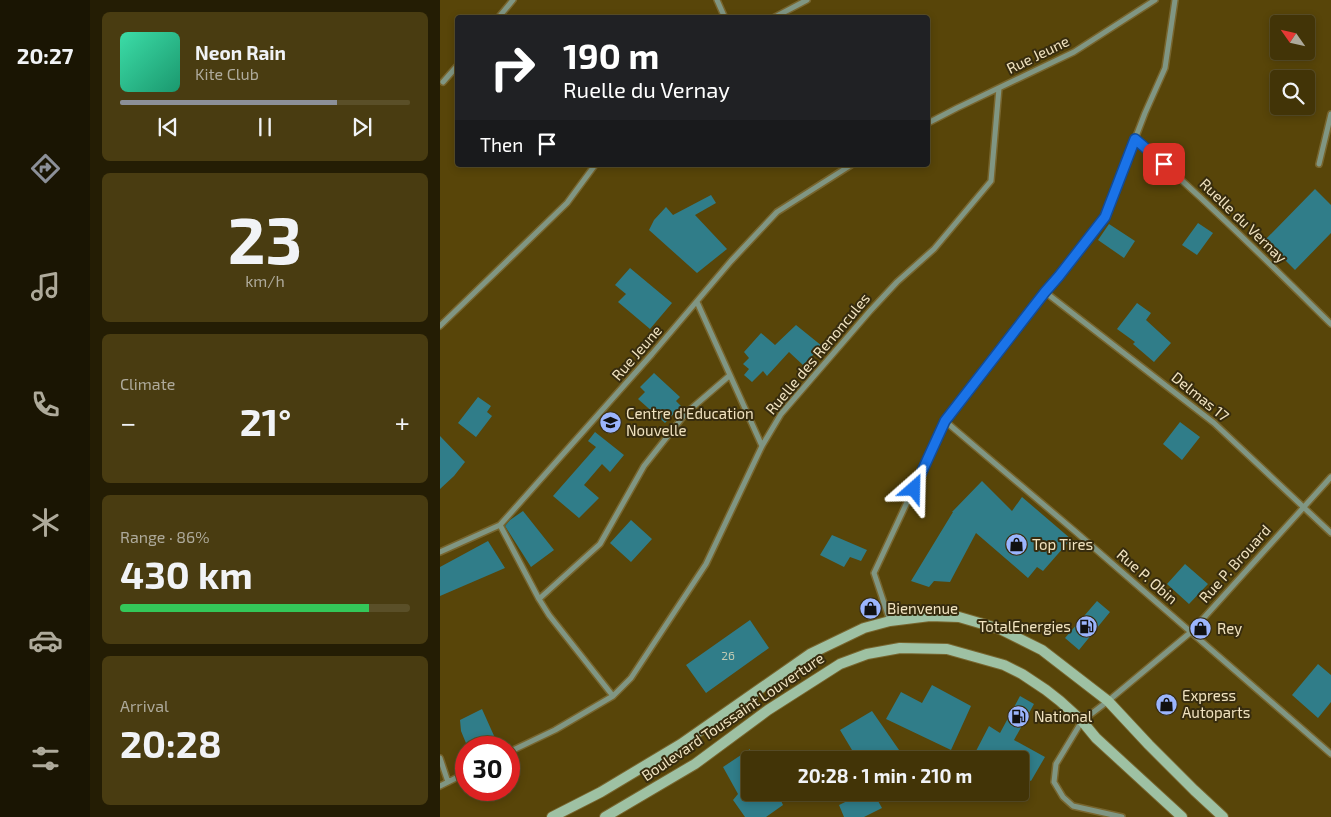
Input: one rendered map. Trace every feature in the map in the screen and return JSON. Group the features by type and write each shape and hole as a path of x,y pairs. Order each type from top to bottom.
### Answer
{"main road":[{"name":"Boulevard Toussaint Louverture","path":"552,817 600,792 681,744 810,654 864,628 890,621 930,616 959,618 1000,629 1042,650 1108,701 1149,745 1223,817"},
{"name":"Boulevard Toussaint Louverture","path":"605,817 695,764 768,710 840,664 867,654 900,648 947,649 1004,665 1022,674 1046,690 1082,721 1096,738 1182,817"}],"street":[{"path":"500,15 513,0"},
{"path":"718,0 724,15"},
{"path":"779,15 807,0"},
{"name":"Rue Jeune","path":"930,123 1074,52 1155,0"},
{"path":"890,621 874,573 945,421 1105,217 1145,113 1165,68 1175,0"},
{"path":"443,82 455,69"},
{"name":"Ruelle des Renoncules","path":"520,747 555,730 613,696 631,678 706,564 762,446 781,414 897,282 934,248 991,181 999,88"},
{"path":"1319,164 1331,114"},
{"name":"Ruelle du Vernay","path":"1135,139 1179,176 1331,324"},
{"path":"440,326 567,203 594,167"},
{"name":"Rue Jeune","path":"440,552 500,525 627,383 731,261 777,212 848,167"},
{"name":"Delmas 17","path":"1045,292 1214,423 1331,533"},
{"path":"697,302 762,446"},
{"path":"539,599 600,544 644,466 686,413 729,376"},
{"name":"Rue P. Obin","path":"945,421 1331,754"},
{"name":"Rue P. Brouard","path":"1082,721 1190,632 1331,477"},
{"path":"500,525 539,599 613,696"},
{"path":"1082,721 1056,764 1054,782 1063,797 1073,806 1122,817"},
{"path":"440,758 448,782"},
{"path":"440,786 455,778"}],"building":[{"path":"1315,189 1331,205 1331,233 1295,270 1265,240"},
{"path":"711,195 716,203 695,215 727,249 697,273 649,230 654,220 666,207 673,215"},
{"path":"1198,223 1213,233 1197,255 1182,245"},
{"path":"1109,224 1135,241 1124,258 1098,240"},
{"path":"630,268 672,303 650,329 618,302 626,294 615,285"},
{"path":"1137,303 1151,313 1146,320 1171,343 1154,362 1133,344 1135,342 1117,329"},
{"path":"796,325 822,346 803,365 789,352 767,376 763,371 752,382 744,375 749,369 743,364 749,358 744,352 761,333 775,345"},
{"path":"654,373 680,397 676,401 681,406 665,423 638,399 645,392 640,387"},
{"path":"478,397 491,406 487,412 492,416 476,437 458,423"},
{"path":"1180,422 1200,437 1182,460 1163,444"},
{"path":"595,432 624,455 610,472 602,464 584,485 599,498 579,518 553,496 596,447 588,441"},
{"path":"440,436 465,462 440,489"},
{"path":"982,481 1012,511 1022,497 1071,539 1043,571 1037,567 1028,578 976,533 950,582 934,581 929,587 911,581 952,512"},
{"path":"523,511 554,550 531,567 505,526"},
{"path":"631,520 652,539 631,562 610,543"},
{"path":"832,535 867,550 861,561 850,557 844,567 820,555"},
{"path":"488,541 505,568 440,596 440,567"},
{"path":"1185,564 1208,584 1189,604 1167,584"},
{"path":"1097,601 1110,612 1079,650 1065,638"},
{"path":"750,620 769,648 706,693 686,665"},
{"path":"1318,664 1331,675 1331,702 1318,718 1292,695"},
{"path":"932,685 971,706 951,750 886,719 901,692 922,703"},
{"path":"1020,696 1034,704 1014,740 1045,757 1031,781 1029,780 1029,751 976,751 989,726 1000,733"},
{"path":"482,709 494,736 463,736 460,720"},
{"path":"872,711 900,751 853,751 840,730"},
{"path":"741,755 741,801 781,801 783,805 766,817 745,817 733,800 738,794 723,767"},
{"path":"847,801 878,801 882,808 864,817 844,817 839,805"}],"place":[{"name":"Centre d'Education Nouvelle","path":"610,423"},
{"name":"Top Tires","path":"1016,545"},
{"name":"Bienvenue","path":"871,609"},
{"name":"TotalEnergies","path":"1087,627"},
{"name":"Rey","path":"1201,629"},
{"name":"Express Autoparts","path":"1166,705"},
{"name":"National","path":"1018,717"}],"route":[{"path":"914,489 945,421 1105,217 1135,139 1164,164"}]}
